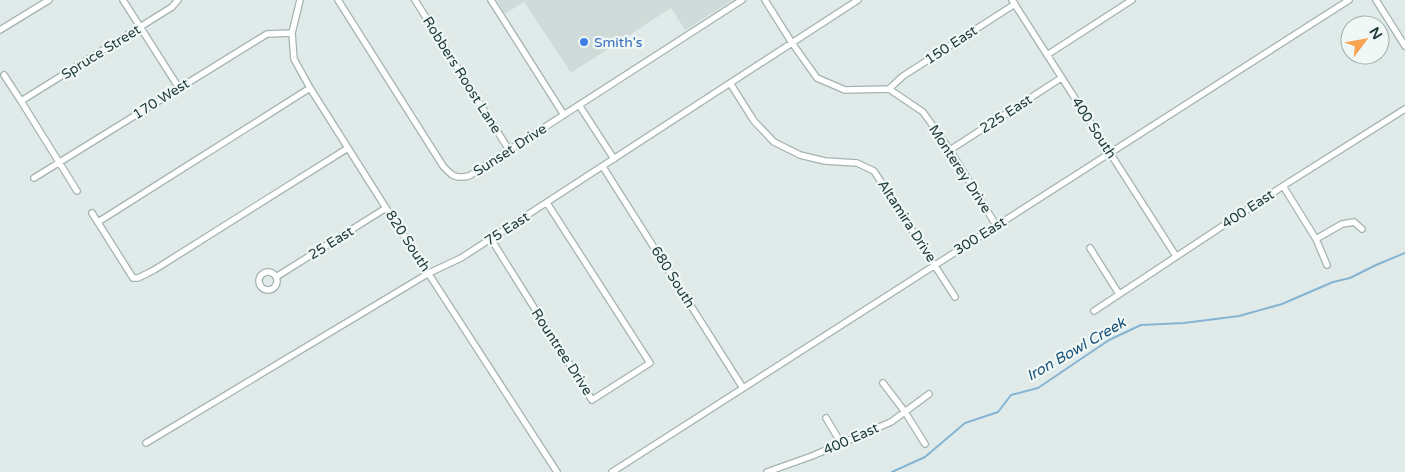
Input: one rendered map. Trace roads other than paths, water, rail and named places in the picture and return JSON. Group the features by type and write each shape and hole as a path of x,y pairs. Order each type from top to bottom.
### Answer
{"street":[{"path":"0,30 48,0"},
{"path":"123,0 179,88"},
{"name":"Spruce Street","path":"21,101 172,7 178,0"},
{"name":"820 South","path":"300,0 292,33 294,59 310,88 386,208 556,472"},
{"name":"Sunset Drive","path":"338,0 443,166 451,175 459,178 469,176 742,0"},
{"name":"Robbers Roost Lane","path":"415,0 509,150"},
{"path":"491,0 564,115"},
{"path":"765,0 817,78 845,90 890,89"},
{"name":"75 East","path":"146,443 429,273 461,258 858,0"},
{"path":"1047,55 1132,0"},
{"name":"300 East","path":"612,472 1349,0"},
{"path":"1376,0 1405,46"},
{"name":"400 South","path":"1013,2 1176,256"},
{"name":"150 East","path":"890,89 903,76 1013,2"},
{"name":"170 West","path":"34,178 267,34 292,33"},
{"path":"4,75 77,191"},
{"name":"225 East","path":"950,150 1061,78"},
{"name":"Altamira Drive","path":"730,83 754,121 774,142 800,154 825,161 857,163 874,170 955,297"},
{"path":"98,222 310,88"},
{"name":"Monterey Drive","path":"890,89 923,112 950,150 996,225"},
{"path":"579,105 614,159"},
{"name":"400 East","path":"1094,311 1283,186 1405,109"},
{"path":"92,213 133,278 138,278 162,265 348,148"},
{"name":"680 South","path":"602,167 743,388"},
{"path":"1283,186 1316,239 1327,265"},
{"name":"Rountree Drive","path":"490,239 592,400 604,393 650,363 547,203"},
{"name":"25 East","path":"276,277 386,208"},
{"path":"1316,239 1342,224 1354,222 1362,229"},
{"path":"1090,248 1119,294"},
{"path":"883,383 925,444"},
{"name":"400 East","path":"767,472 812,456 891,422 929,394"},
{"path":"826,418 841,443"}],"waterway":[{"name":"Iron Bowl Creek","path":"892,472 925,457 965,423 998,412 1011,395 1038,388 1109,340 1141,325 1184,323 1239,316 1282,304 1333,282 1350,278 1405,253"}],"place":[{"name":"Smith's","path":"584,42"}]}
